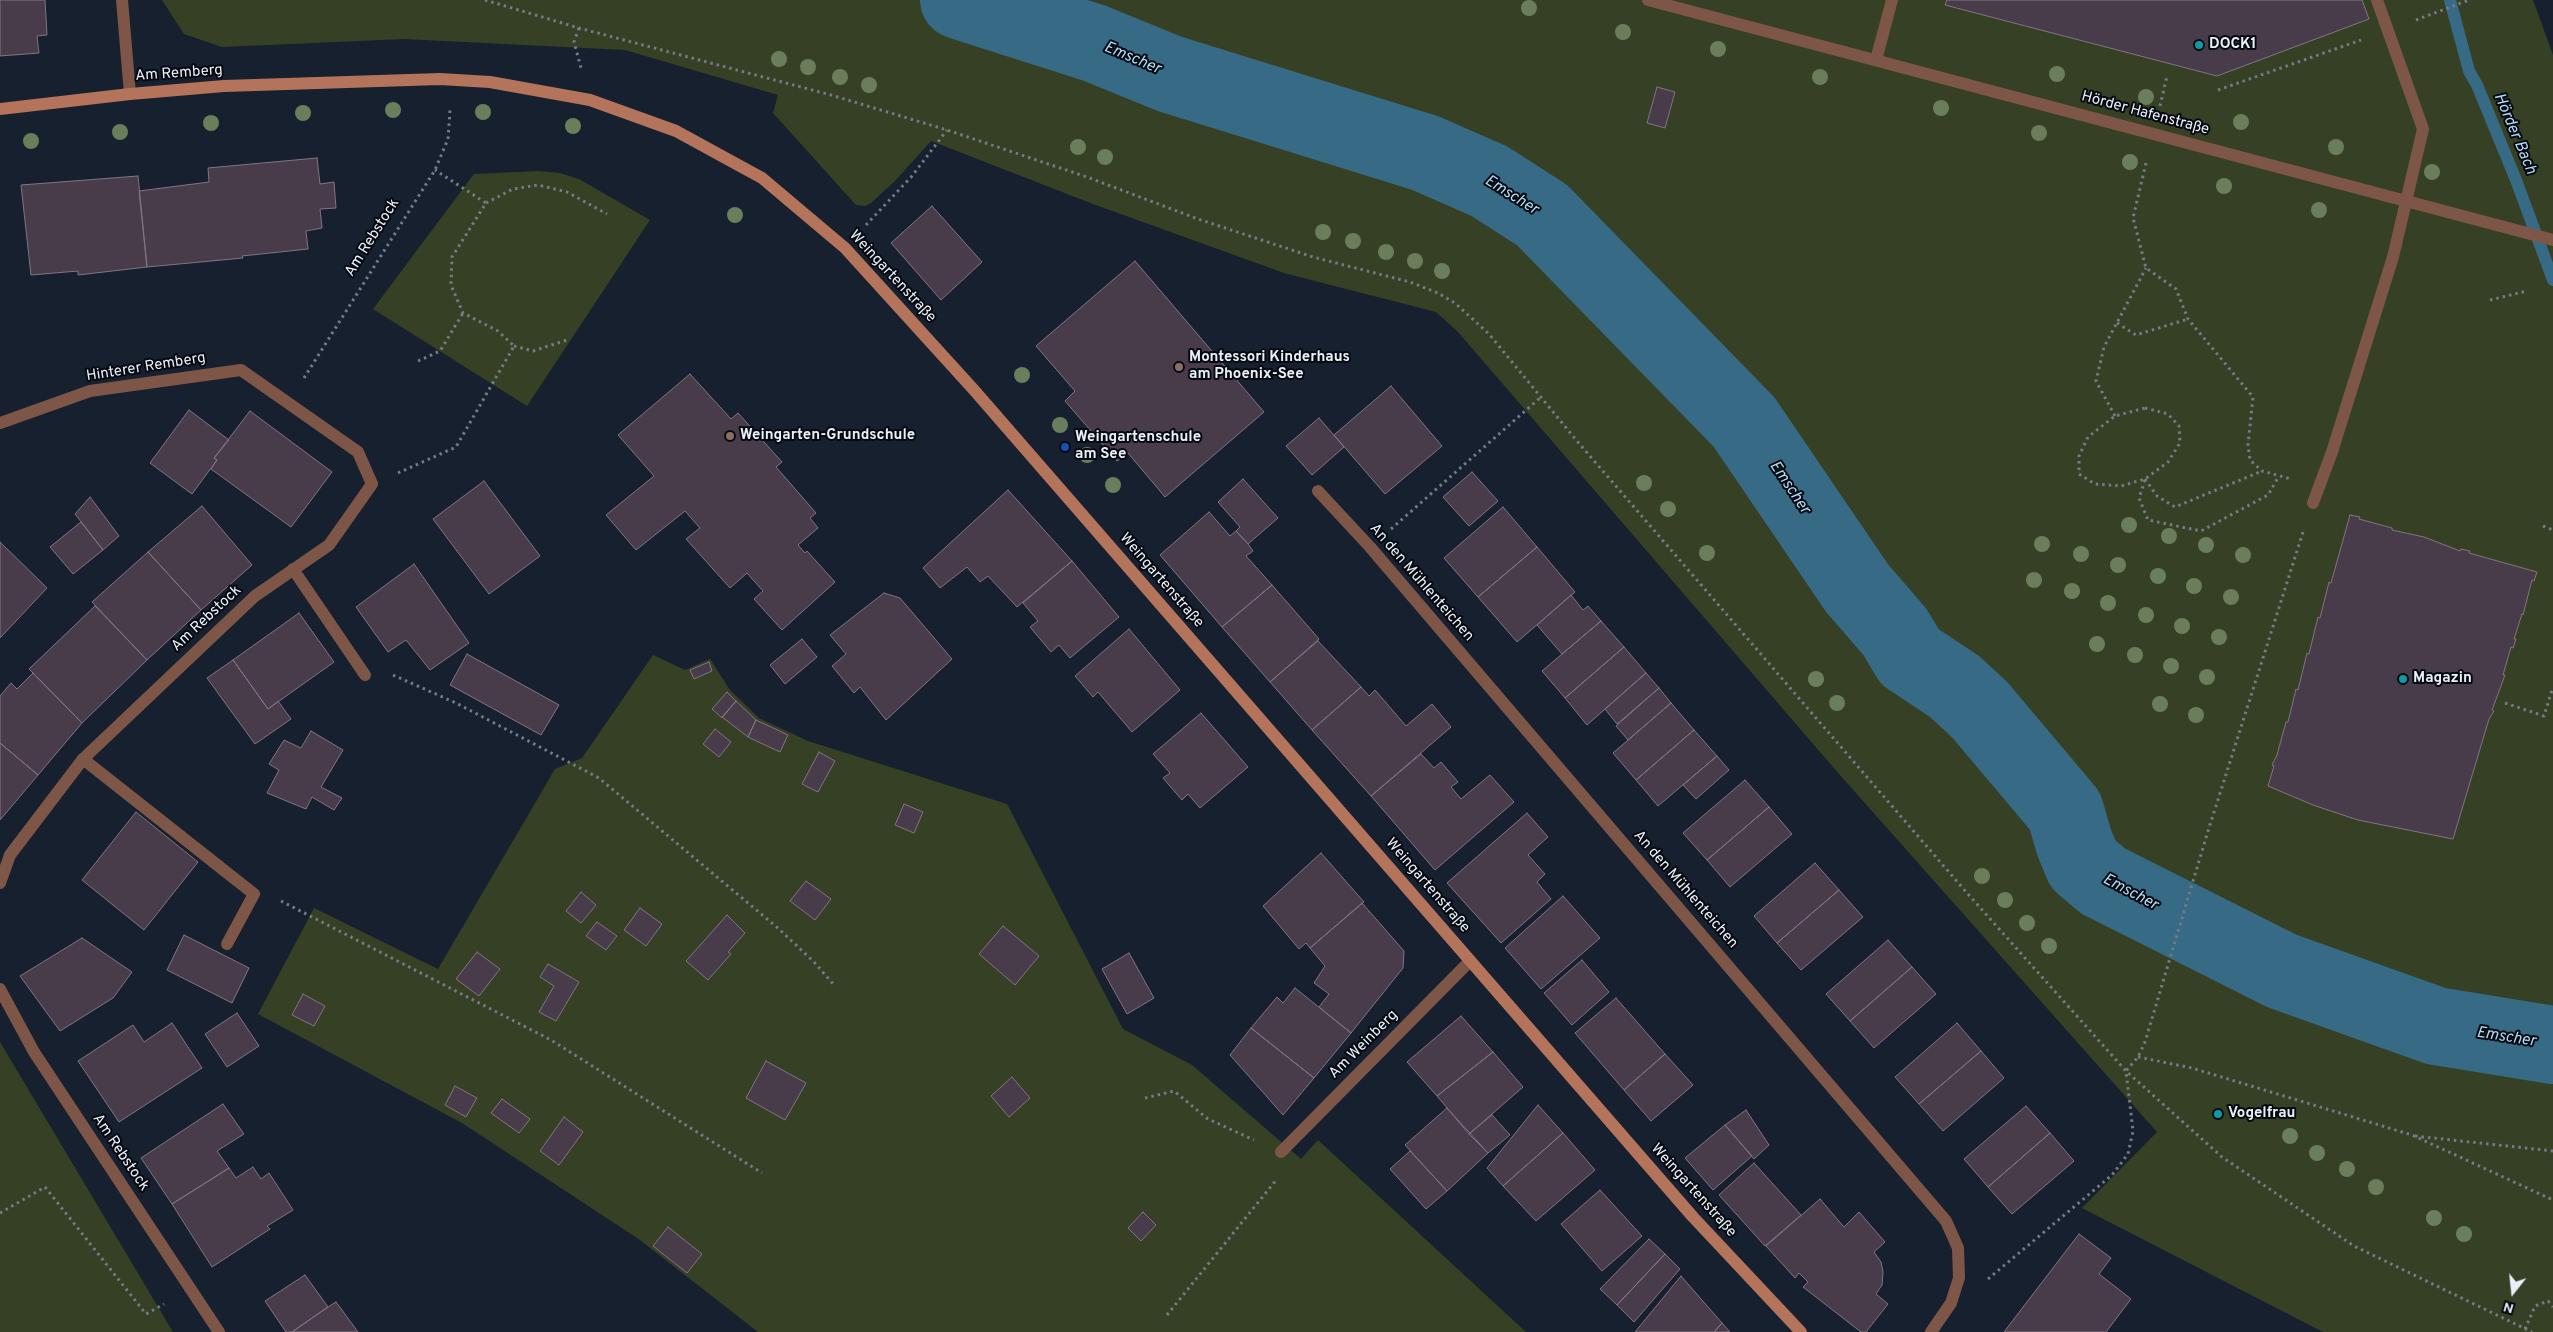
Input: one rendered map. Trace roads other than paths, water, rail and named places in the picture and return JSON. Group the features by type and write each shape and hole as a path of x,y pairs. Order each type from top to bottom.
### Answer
{"street":[{"path":"122,0 130,94"},
{"name":"Hörder Hafenstraße","path":"1648,0 2553,240"},
{"path":"1876,60 1892,0"},
{"path":"2313,502 2332,452 2393,257 2423,129 2377,0"},
{"name":"Weingartenstraße","path":"362,83 440,79 490,82 590,100 676,130 762,178 845,248 974,390 1693,1217 1801,1332"},
{"name":"Am Remberg","path":"0,109 130,94 224,86 362,83"},
{"name":"Hinterer Remberg","path":"0,423 90,391 242,370 358,452 372,484"},
{"name":"Am Rebstock","path":"0,883 10,855 83,759 255,596 329,545 372,484"},
{"name":"An den Mühlenteichen","path":"1318,491 1370,548 1946,1221 1958,1248 1959,1278 1950,1303 1931,1332"},
{"path":"293,569 365,675"},
{"path":"83,759 254,894 227,944"},
{"name":"Am Weinberg","path":"1281,1152 1470,961"},
{"name":"Am Rebstock","path":"0,989 34,1052 219,1332"}],"waterway":[{"name":"Emscher","path":"959,0 1094,43 1170,74 1425,153 1489,181 1542,215 1744,422 1857,588 1895,632 1910,657 1954,686 1980,710 2065,811 2083,864 2103,881 2282,971 2436,1026 2553,1045"},
{"name":"Hörder Bach","path":"2450,0 2469,71 2477,85 2516,180 2553,280"}],"place":[{"name":"DOCK1","path":"2199,45"},
{"name":"Montessori Kinderhaus am Phoenix-See","path":"1179,367"},
{"name":"Weingarten-Grundschule","path":"730,436"},
{"name":"Weingartenschule am See","path":"1065,447"},
{"name":"Magazin","path":"2403,679"},
{"name":"Vogelfrau","path":"2218,1114"}]}
